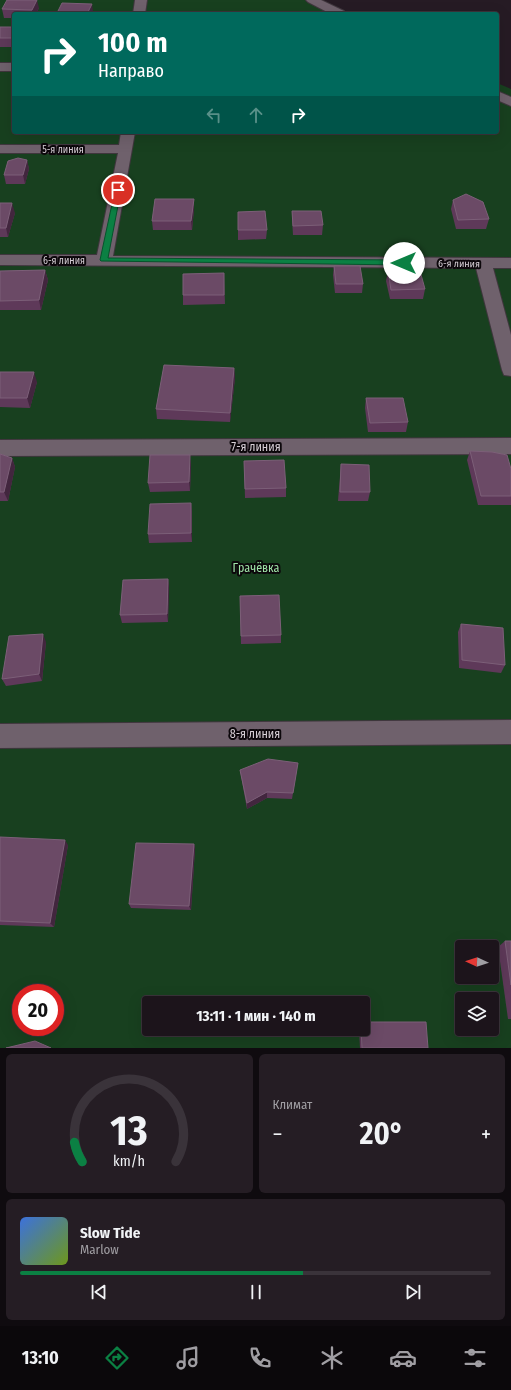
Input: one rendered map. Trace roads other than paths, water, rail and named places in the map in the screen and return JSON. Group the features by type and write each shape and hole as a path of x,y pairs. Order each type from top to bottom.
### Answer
{"street":[{"path":"139,12 141,0"},
{"path":"312,0 336,12"},
{"path":"0,67 12,67"},
{"path":"499,96 511,102"},
{"path":"104,260 128,134"},
{"name":"5-я линия","path":"0,149 126,149"},
{"name":"6-я линия","path":"0,260 511,263"},
{"path":"483,263 511,370"},
{"name":"7-я линия","path":"0,448 511,446"},
{"name":"8-я линия","path":"0,736 511,732"}],"park label":[{"name":"Грачёвка","path":"256,568"}]}
